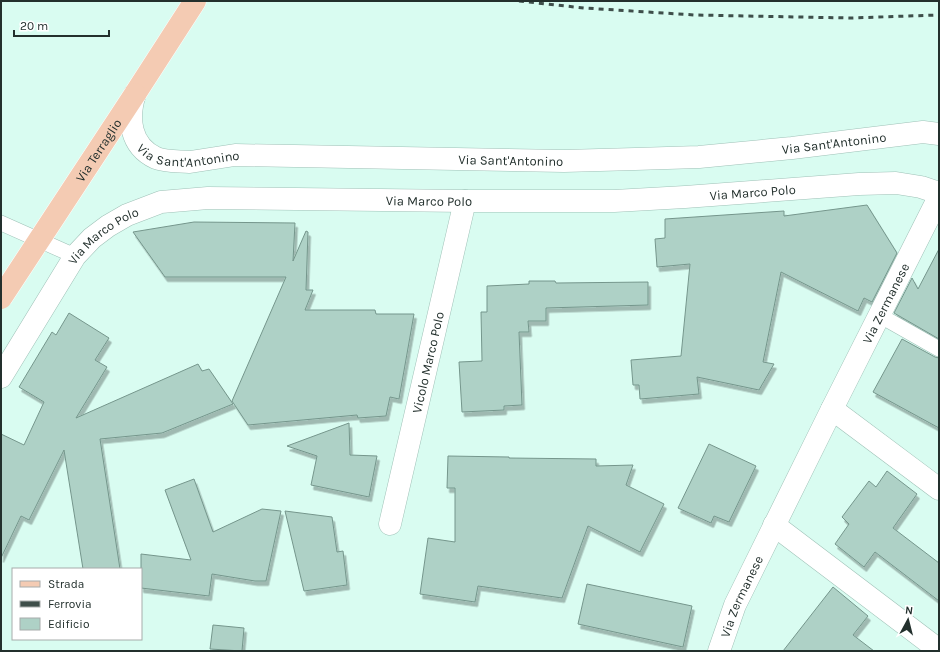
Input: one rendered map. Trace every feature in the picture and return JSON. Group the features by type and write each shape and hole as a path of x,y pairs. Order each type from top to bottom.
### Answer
{"main road":[{"name":"Via Terraglio","path":"1,298 195,1"}],"street":[{"name":"Via Sant'Antonino","path":"135,94 131,110 131,127 139,144 148,153 157,158 184,162 235,155 564,161 699,157 923,132 939,134"},
{"name":"Via Marco Polo","path":"1,377 75,256 92,238 108,226 127,215 161,202 208,198 466,201 614,200 888,183 921,186 939,193"},
{"name":"Via Zermanese","path":"721,650 735,605 939,197"},
{"name":"Vicolo Marco Polo","path":"390,524 466,201"},
{"path":"832,409 939,489"},
{"path":"774,525 939,650"}],"lane":[{"path":"1,223 75,256"},
{"path":"879,315 939,349"}],"building":[{"path":"867,205 897,253 872,302 864,298 858,311 781,272 763,362 774,364 759,390 697,377 699,394 640,399 639,385 633,385 631,360 681,356 690,264 657,267 655,239 665,238 665,219 784,211 784,216"},
{"path":"194,222 295,223 293,261 306,231 308,232 306,290 313,290 305,310 375,310 376,314 414,314 399,399 390,397 386,416 358,418 357,415 248,425 232,401 286,277 165,277 133,232"},
{"path":"939,249 939,339 894,313 912,278 918,289"},
{"path":"529,281 555,281 556,283 648,282 648,305 546,308 546,321 528,321 529,332 519,332 522,405 504,406 504,410 462,412 459,362 482,361 481,312 487,312 487,286 529,284"},
{"path":"69,313 109,338 95,360 107,367 76,418 198,364 202,371 209,369 233,404 162,433 100,439 120,568 83,568 64,450 29,520 21,516 1,558 1,434 24,445 44,402 19,387 52,332 56,335"},
{"path":"902,339 939,358 939,428 873,392"},
{"path":"349,423 350,455 377,456 369,497 311,485 317,456 287,446"},
{"path":"709,444 756,466 729,522 714,516 711,523 678,508"},
{"path":"448,456 596,459 596,466 633,465 626,485 664,504 640,552 588,526 562,598 478,586 475,602 420,594 428,538 455,542 455,488 447,488"},
{"path":"887,471 917,494 893,528 939,563 939,601 875,552 864,567 835,544 849,524 842,517 869,481 876,487"},
{"path":"194,479 213,532 262,509 281,511 266,581 255,581 212,574 209,596 142,588 141,554 191,560 165,490"},
{"path":"285,511 332,517 337,552 343,551 347,585 304,591"},
{"path":"587,584 692,606 683,647 578,624"},
{"path":"833,587 868,616 853,635 874,651 783,651"},
{"path":"213,625 244,628 242,651 210,649"}],"railway":[{"path":"519,1 584,8 695,15 850,18 939,15"}]}
